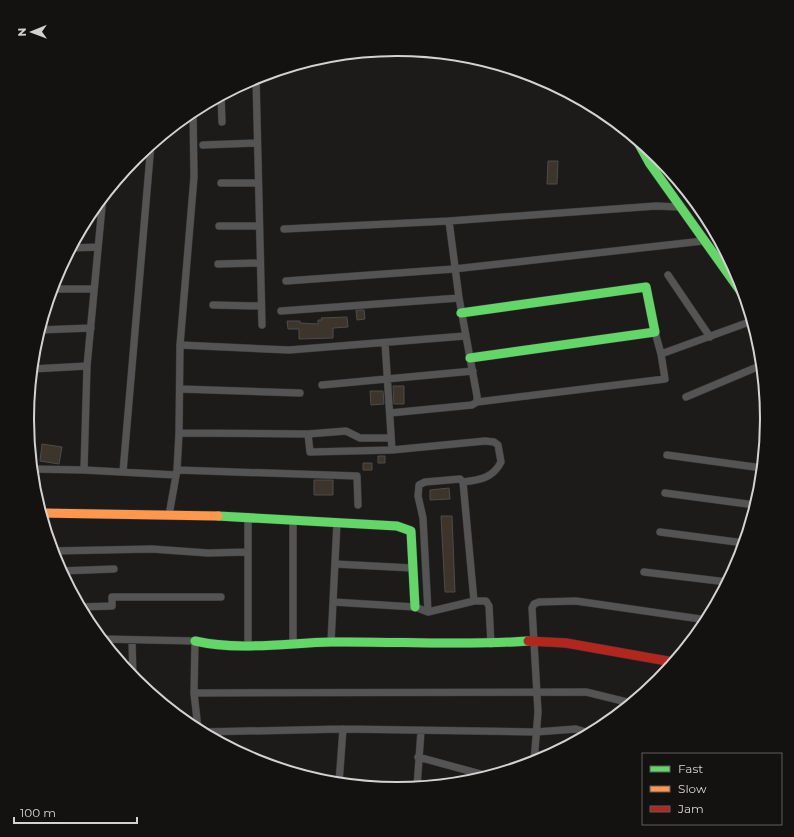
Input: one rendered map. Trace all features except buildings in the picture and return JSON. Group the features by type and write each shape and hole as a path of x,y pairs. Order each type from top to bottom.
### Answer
{"street":[{"path":"256,84 262,325"},
{"path":"221,101 222,122"},
{"path":"169,515 177,473 180,345 194,177 193,118"},
{"path":"203,145 257,143"},
{"path":"123,472 150,153"},
{"path":"644,153 703,241 732,280"},
{"path":"650,164 656,164"},
{"path":"221,183 258,183"},
{"path":"284,229 449,221 656,206 680,206"},
{"path":"84,470 87,366 100,210"},
{"path":"449,221 458,298 473,371 476,402"},
{"path":"219,226 259,226"},
{"path":"286,281 454,269 703,241"},
{"path":"77,248 98,247"},
{"path":"218,264 260,264"},
{"path":"668,275 710,337"},
{"path":"390,413 472,405 476,402 665,379 646,287 461,313"},
{"path":"58,289 94,289"},
{"path":"281,311 458,298"},
{"path":"213,305 261,306"},
{"path":"661,354 747,323"},
{"path":"45,330 91,328"},
{"path":"470,358 655,332"},
{"path":"180,345 289,350 465,336"},
{"path":"385,343 392,450"},
{"path":"37,369 87,366"},
{"path":"686,397 756,367"},
{"path":"322,385 473,371"},
{"path":"180,389 300,393"},
{"path":"179,432 308,434 346,431 360,438 391,438"},
{"path":"308,434 310,452 392,450 485,441 498,444 501,462 494,473 483,480 463,482 460,479 425,482 420,485 418,496 423,518 428,612"},
{"path":"667,455 757,467"},
{"path":"38,469 357,476 358,505"},
{"path":"463,482 474,601"},
{"path":"665,493 750,504"},
{"path":"46,513 248,517 397,526 411,531 415,607"},
{"path":"248,517 248,645"},
{"path":"292,520 292,643"},
{"path":"331,642 337,522"},
{"path":"660,532 738,542"},
{"path":"59,551 152,549 208,553 248,552"},
{"path":"335,564 412,568"},
{"path":"68,571 114,569"},
{"path":"644,572 722,581"},
{"path":"87,607 112,606 112,597 221,596"},
{"path":"333,602 415,607 428,612 474,601 486,601 489,606 490,644"},
{"path":"534,755 537,691 533,641 532,608 534,604 539,602 576,601 700,619"},
{"path":"109,639 195,641 217,646 331,642 490,644 533,641 566,643 667,661"},
{"path":"132,640 133,668"},
{"path":"195,641 194,693 197,721"},
{"path":"194,693 537,691 586,692 624,701"},
{"path":"213,732 343,728 421,731 536,732 576,729 582,731"},
{"path":"339,777 343,728"},
{"path":"417,781 421,731"},
{"path":"418,757 476,773"}],"traffic: fast":[{"path":"644,153 650,164 731,278"},
{"path":"461,313 646,287 655,332 470,358"},
{"path":"218,516 397,526 411,531 415,607"},
{"path":"195,641 228,646 263,646 331,642 479,643 528,641"}],"traffic: slow":[{"path":"46,513 218,516"}],"traffic: jam":[{"path":"528,641 566,643 667,661"}]}
